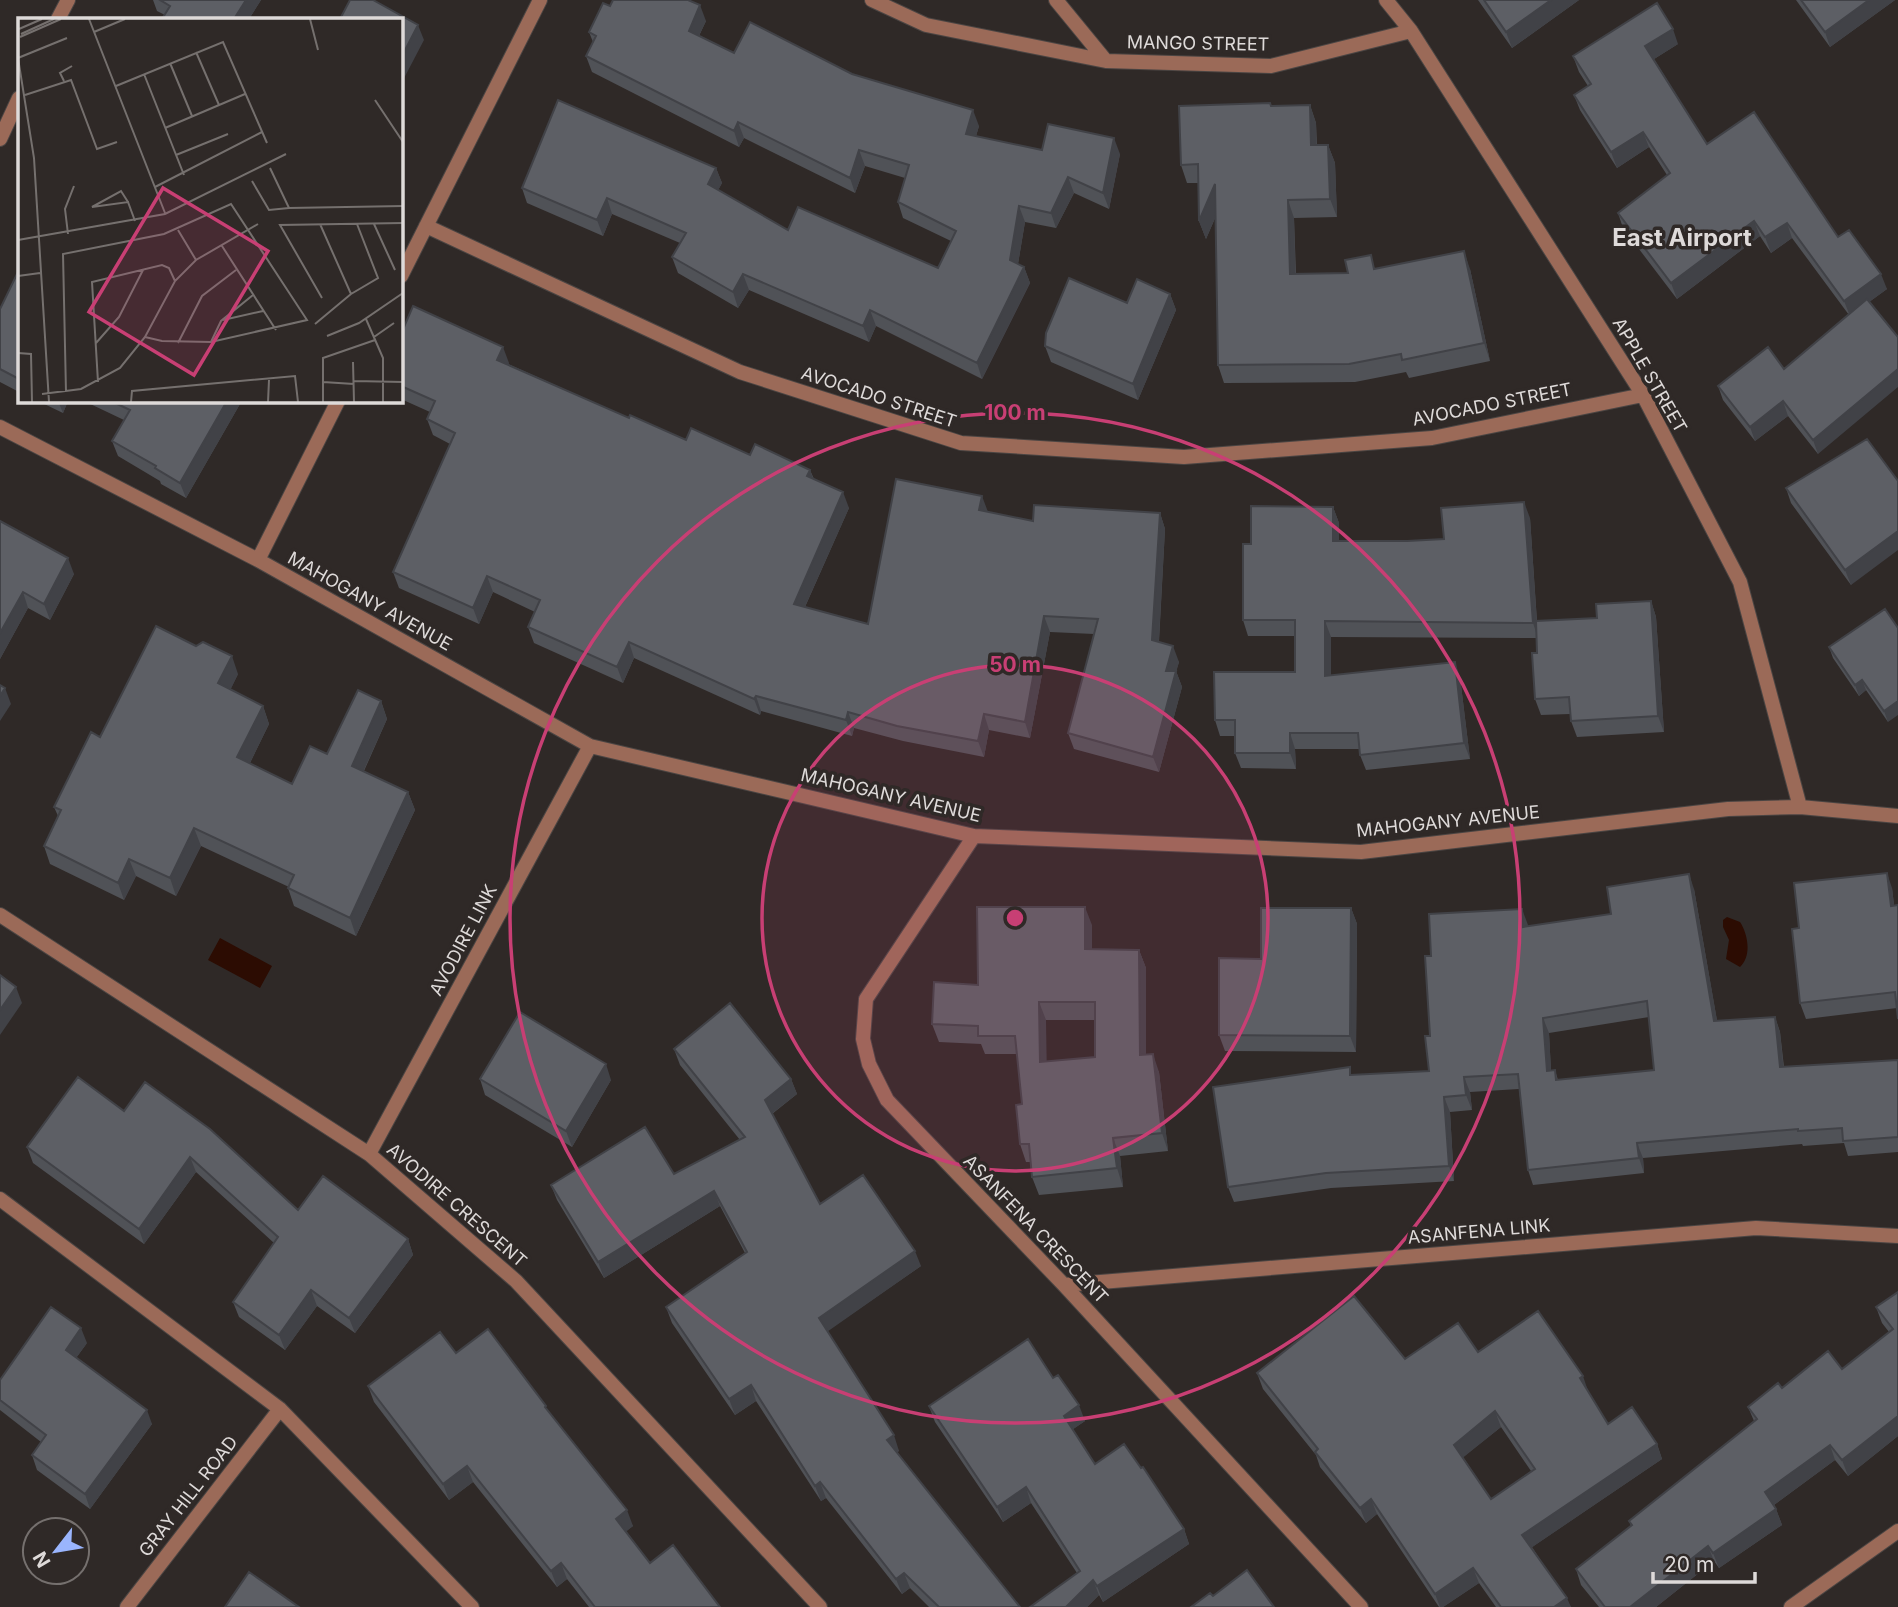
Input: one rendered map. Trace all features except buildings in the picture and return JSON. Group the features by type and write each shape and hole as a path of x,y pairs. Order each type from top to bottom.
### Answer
{"street":[{"path":"59,18 68,0"},
{"path":"402,274 540,0"},
{"name":"MANGO STREET","path":"872,0 926,25 1106,61 1271,66 1411,31"},
{"name":"MANGO STREET","path":"1056,0 1106,61"},
{"name":"APPLE STREET","path":"1386,0 1411,31 1643,395 1740,582 1800,807"},
{"path":"0,139 18,101"},
{"name":"AVOCADO STREET","path":"426,226 740,372 961,443 1184,457 1432,438 1643,395"},
{"path":"258,560 337,402"},
{"name":"MAHOGANY AVENUE","path":"0,427 258,560 590,746 974,836 1361,852 1728,809 1800,807 1898,816"},
{"name":"AVODIRE LINK","path":"369,1154 590,746"},
{"name":"ASANFENA CRESCENT","path":"974,836 866,999 863,1039 869,1064 887,1100 1064,1285 1361,1607"},
{"name":"AVODIRE CRESCENT","path":"0,915 369,1154 516,1281 820,1607"},
{"path":"0,1199 280,1409 472,1607"},
{"name":"ASANFENA LINK","path":"1064,1285 1756,1227 1898,1236"},
{"name":"GRAY HILL ROAD","path":"127,1607 280,1409"},
{"path":"1791,1607 1898,1531"}],"shaded area":[{"path":"1727,917 1740,922 1747,939 1746,957 1740,967 1726,959 1729,940 1723,920"},
{"path":"220,938 272,966 260,988 208,960"}],"district":[{"name":"East Airport","path":"1682,237"}]}
